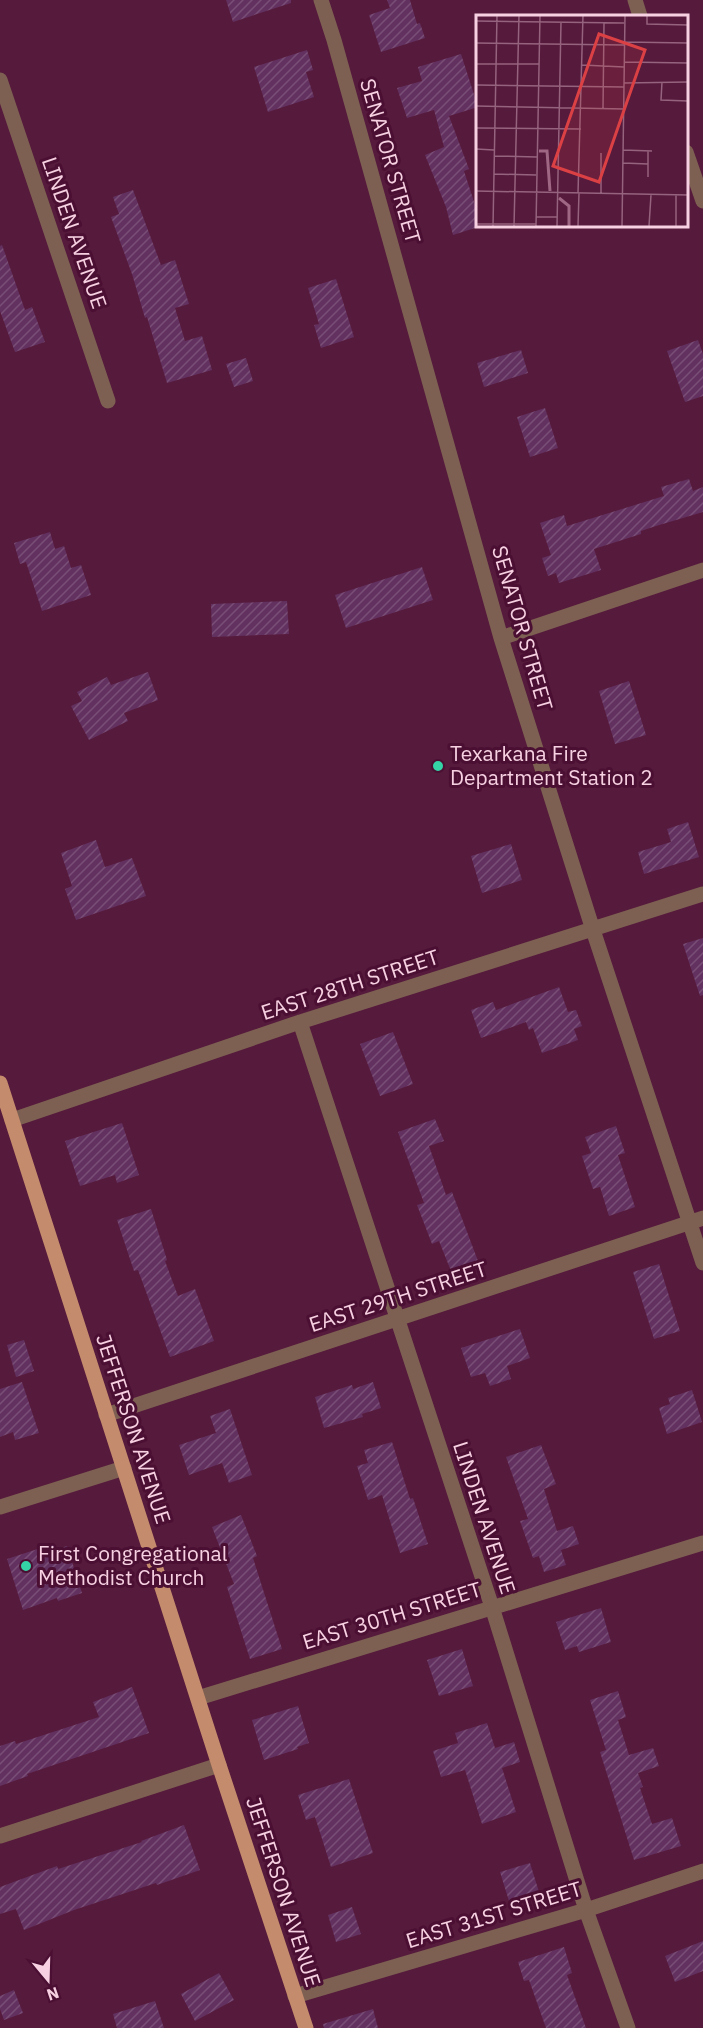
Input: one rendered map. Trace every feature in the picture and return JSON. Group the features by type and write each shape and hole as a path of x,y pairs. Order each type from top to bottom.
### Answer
{"main road":[{"name":"JEFFERSON AVENUE","path":"0,1083 8,1118 306,2028"}],"street":[{"name":"SENATOR STREET","path":"321,0 338,51 501,638 593,930 696,1220 703,1263"},
{"path":"635,0 640,15"},
{"name":"LINDEN AVENUE","path":"0,80 108,401"},
{"path":"688,155 703,201"},
{"path":"501,638 703,570"},
{"name":"EAST 28TH STREET","path":"8,1118 703,894"},
{"name":"LINDEN AVENUE","path":"300,1022 492,1607 586,1910 628,2028"},
{"name":"EAST 29TH STREET","path":"106,1415 696,1220"},
{"path":"0,1507 124,1468"},
{"name":"EAST 30TH STREET","path":"198,1698 703,1543"},
{"path":"0,1836 219,1764"},
{"name":"EAST 31ST STREET","path":"295,1996 586,1910 703,1871"}],"building":[{"path":"226,0 291,0 291,3 233,22"},
{"path":"387,0 410,0 417,24 420,23 425,38 381,52 369,15 390,8"},
{"path":"307,50 313,70 306,72 314,97 268,112 254,67"},
{"path":"461,54 476,101 476,108 449,116 469,169 464,171 476,208 476,226 478,226 453,235 446,207 425,155 444,147 434,110 407,118 397,88 422,81 418,67"},
{"path":"133,190 161,265 175,260 189,304 175,308 185,341 202,336 212,370 167,383 147,317 145,318 111,217 119,214 113,197"},
{"path":"2,245 25,310 32,307 45,342 15,352 0,311 0,246"},
{"path":"336,279 354,337 321,348 314,325 319,324 308,288"},
{"path":"698,340 703,354 703,396 685,402 667,351"},
{"path":"521,350 528,373 484,387 477,363"},
{"path":"246,358 253,381 234,387 226,364"},
{"path":"545,408 558,448 530,457 517,417"},
{"path":"689,479 693,491 703,487 703,512 641,531 641,534 594,549 601,570 559,583 556,573 548,576 542,558 551,555 540,523 564,515 567,526 664,496 661,487"},
{"path":"50,532 55,549 64,546 71,568 81,565 91,595 42,611 26,562 20,564 14,543"},
{"path":"422,567 433,600 346,628 335,595"},
{"path":"287,601 289,634 212,637 211,604"},
{"path":"148,672 158,700 124,713 128,721 89,740 71,706 82,701 77,692 107,677 111,685"},
{"path":"629,681 646,735 615,744 599,691"},
{"path":"688,822 699,857 644,874 638,852 671,842 667,829"},
{"path":"96,840 105,867 132,858 146,896 76,920 65,889 72,886 61,853"},
{"path":"511,844 522,880 482,893 471,856"},
{"path":"703,938 703,995 700,996 683,944"},
{"path":"559,987 568,1012 576,1010 582,1026 574,1029 578,1040 542,1053 533,1028 529,1030 526,1022 481,1038 471,1010 493,1002 496,1010"},
{"path":"393,1032 413,1084 380,1096 360,1044"},
{"path":"435,1119 444,1141 429,1146 446,1195 452,1192 478,1261 451,1271 439,1241 432,1244 417,1205 424,1203 398,1132"},
{"path":"122,1123 139,1175 117,1183 115,1175 80,1186 65,1141"},
{"path":"616,1126 625,1153 618,1155 635,1207 609,1216 600,1187 593,1189 582,1156 591,1153 585,1137"},
{"path":"151,1209 167,1260 165,1261 178,1296 195,1289 214,1341 170,1357 138,1270 134,1271 117,1220"},
{"path":"659,1264 680,1331 654,1339 633,1272"},
{"path":"520,1329 530,1358 507,1366 511,1379 490,1386 485,1373 471,1377 461,1348"},
{"path":"24,1340 34,1371 16,1377 7,1345"},
{"path":"22,1382 39,1433 15,1440 13,1432 0,1437 0,1389"},
{"path":"373,1382 381,1408 362,1414 363,1417 324,1428 315,1397 352,1385 353,1389"},
{"path":"692,1390 702,1422 667,1434 659,1408 670,1404 668,1398"},
{"path":"230,1409 252,1475 229,1483 222,1463 189,1475 179,1445 216,1433 210,1416"},
{"path":"392,1442 410,1499 413,1498 428,1544 400,1553 382,1495 368,1500 357,1466 368,1463 364,1450"},
{"path":"541,1445 556,1484 544,1489 557,1531 573,1526 579,1544 561,1550 566,1565 544,1572 539,1556 533,1558 520,1521 528,1519 506,1457"},
{"path":"241,1515 257,1556 253,1558 282,1649 250,1659 227,1587 234,1584 212,1527"},
{"path":"53,1544 55,1550 67,1546 82,1593 58,1601 57,1598 23,1610 7,1559"},
{"path":"601,1608 611,1642 579,1652 577,1646 565,1650 556,1622"},
{"path":"462,1649 473,1686 439,1696 427,1660"},
{"path":"132,1687 149,1733 27,1774 28,1776 0,1786 0,1746 15,1741 16,1744 99,1717 93,1702"},
{"path":"618,1691 626,1717 618,1720 629,1755 653,1748 659,1766 638,1773 643,1787 640,1788 652,1824 672,1818 681,1846 634,1860 600,1752 606,1750 590,1700"},
{"path":"298,1706 309,1743 264,1760 252,1720"},
{"path":"487,1723 495,1748 514,1742 520,1762 502,1768 516,1812 482,1824 465,1770 441,1777 433,1751 458,1743 455,1733"},
{"path":"349,1779 373,1853 331,1867 315,1817 306,1820 298,1795"},
{"path":"184,1825 200,1870 74,1910 24,1930 16,1909 0,1914 0,1887 57,1866 58,1869 142,1842"},
{"path":"530,1863 539,1892 509,1901 500,1872"},
{"path":"352,1907 361,1934 336,1942 328,1915"},
{"path":"703,1941 703,1971 675,1982 665,1956"},
{"path":"564,1947 572,1973 567,1975 586,2028 546,2028 529,1980 524,1981 518,1962"},
{"path":"219,1973 234,2000 195,2021 181,1994"},
{"path":"14,1990 23,2013 4,2020 0,2009 0,1996"},
{"path":"155,2001 164,2028 117,2028 113,2014"},
{"path":"373,2009 378,2028 324,2028 323,2024"}],"place":[{"name":"Texarkana Fire Department Station 2","path":"438,766"},
{"name":"First Congregational Methodist Church","path":"26,1566"}]}
